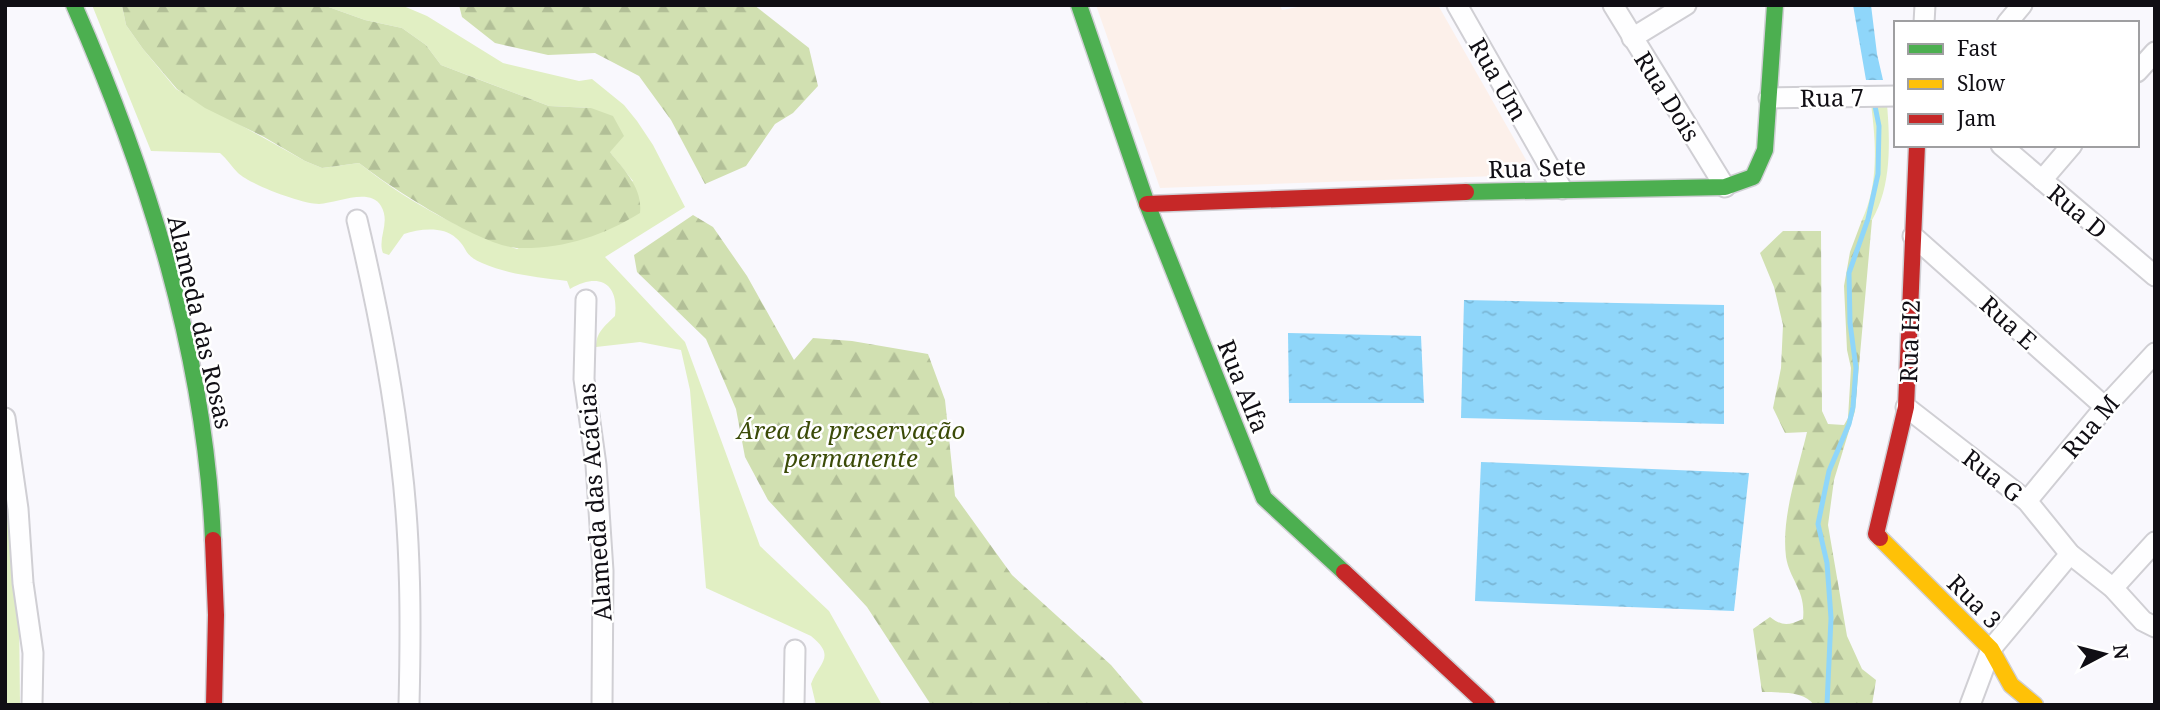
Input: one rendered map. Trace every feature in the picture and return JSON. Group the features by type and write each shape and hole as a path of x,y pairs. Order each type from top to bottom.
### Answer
{"street":[{"name":"Alameda das Rosas","path":"74,5 125,125 151,204 176,292 193,369 205,444 213,532 216,587 214,705"},
{"name":"Rua Alfa","path":"1079,5 1147,204 1264,498 1487,705"},
{"name":"Rua Um","path":"1457,5 1562,189"},
{"name":"Rua Dois","path":"1613,5 1725,187"},
{"path":"1632,38 1686,5"},
{"name":"Rua Sete","path":"1147,204 1562,189 1725,187 1753,177 1765,150 1775,5"},
{"path":"2009,21 2022,5"},
{"path":"2139,70 2155,52"},
{"name":"Rua 7","path":"1769,98 1894,96"},
{"name":"Rua H2","path":"1876,534 1906,407 1917,147"},
{"name":"Rua D","path":"2003,147 2148,270"},
{"path":"2042,180 2070,147"},
{"path":"358,220 378,309 401,463 411,620 409,705"},
{"name":"Rua E","path":"1913,236 2105,407"},
{"path":"2148,270 2155,248"},
{"name":"Alameda das Acácias","path":"586,300 584,379 596,466 603,571 602,705"},
{"name":"Rua M","path":"2027,501 2105,407 2155,353"},
{"name":"Rua G","path":"1906,407 2027,501 2070,554 2113,588 2143,621 2155,627"},
{"path":"5,418 18,509 23,583 33,653 32,705"},
{"name":"Rua 3","path":"1876,534 1991,649 2011,685 2035,705"},
{"path":"2113,588 2155,542"},
{"path":"1970,705 1991,649 2070,554"},
{"path":"794,705 795,650"}],"shaded area":[{"path":"1096,5 1280,5 1282,10 1308,5 1438,5 1529,165 1525,175 1160,188"}],"green space":[{"path":"92,5 122,5 126,25 176,89 322,168 359,163 395,190 434,213 517,249 633,181 609,151 591,108 549,106 441,65 426,45 402,28 365,20 323,5 401,5 427,16 503,63 579,81 592,79 624,105 653,145 685,207 605,257 685,342 760,546 829,611 882,705 816,705 811,684 825,655 819,643 811,636 706,588 690,390 681,350 640,342 596,347 599,333 615,316 614,295 610,288 598,281 590,281 570,289 567,281 492,267 472,257 451,234 438,230 404,234 389,255 383,253 385,218 376,200 353,197 319,204 311,203 254,183 238,173 220,153 151,151"},
{"path":"122,5 323,5 365,20 402,28 426,45 441,65 549,106 591,108 613,116 624,136 610,152 636,187 640,213 582,240 551,246 519,248 483,238 413,200 359,163 322,168 205,108 177,89 143,49 126,25"},
{"path":"459,5 754,5 809,48 818,86 793,113 775,124 746,166 705,184 671,120 639,76 595,53 548,55 495,43 462,17"},
{"path":"1871,104 1887,104 1888,163 1879,207 1872,220 1862,220 1874,178 1875,148"},
{"name":"Área de preservação permanente","path":"693,215 713,227 747,276 794,360 813,338 852,341 928,354 945,400 955,496 1012,575 1111,665 1145,705 931,705 867,607 768,500 745,457 736,409 706,339 637,272 634,255"},
{"path":"1862,220 1872,220 1855,411 1834,480 1828,525 1847,636 1862,669 1876,680 1872,705 1814,705 1810,700 1798,695 1762,692 1753,629 1770,617 1786,624 1803,619 1802,600 1788,565 1785,541 1791,494 1807,432 1785,433 1773,408 1781,368 1783,325 1774,287 1760,253 1783,231 1821,231 1822,411 1828,424 1844,425 1848,418 1851,368 1847,350 1844,286 1850,252"},
{"path":"5,444 19,610 20,705 5,705"}],"water":[{"path":"1853,5 1871,5 1883,80 1866,80"},
{"path":"1464,300 1724,305 1724,424 1461,418"},
{"path":"1288,333 1421,336 1424,403 1289,403"},
{"path":"1481,462 1749,473 1734,611 1475,601"}],"waterway":[{"path":"1827,705 1831,618 1827,563 1818,524 1829,471 1849,424 1853,407 1856,368 1850,323 1849,273 1868,219 1878,174 1879,126 1874,101"}],"traffic: fast":[{"path":"74,5 126,134 168,266 198,402 208,471 213,540"},
{"path":"1079,5 1147,204 1264,498 1344,572"},
{"path":"1466,192 1725,187 1753,177 1765,150 1775,5"}],"traffic: slow":[{"path":"1880,538 1991,649 2011,685 2035,705"}],"traffic: jam":[{"path":"1880,538 1876,534 1906,407 1917,147"},
{"path":"1147,204 1466,192"},
{"path":"213,540 216,615 214,705"},
{"path":"1344,572 1487,705"}]}
